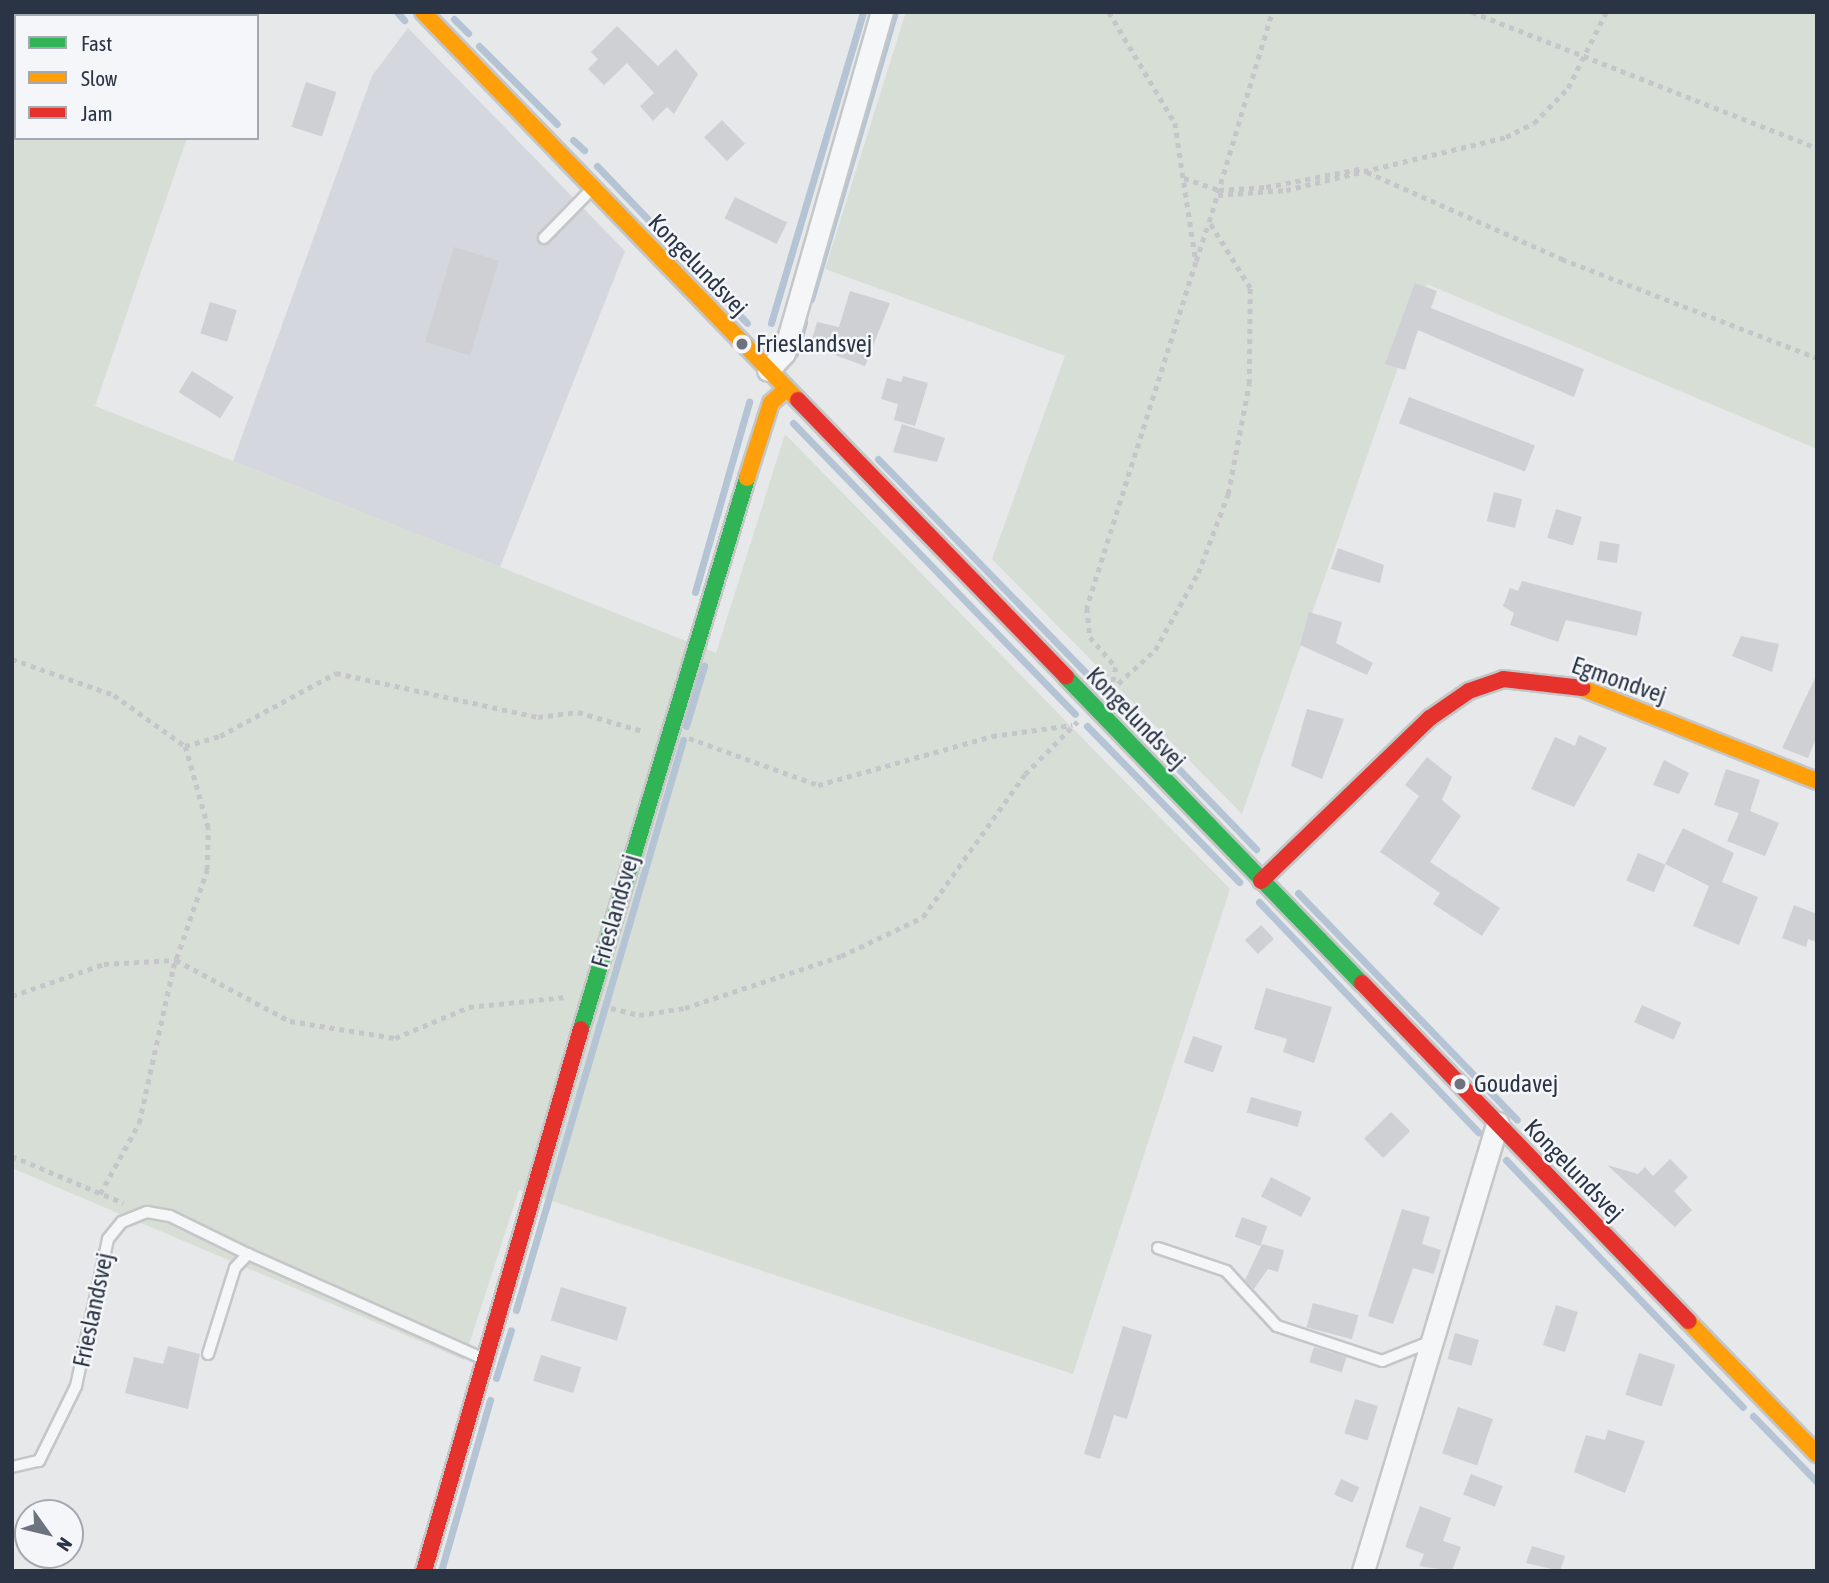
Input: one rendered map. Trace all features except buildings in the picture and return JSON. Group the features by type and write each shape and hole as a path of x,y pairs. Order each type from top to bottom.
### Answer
{"street":[{"name":"Kongelundsvej","path":"423,12 1817,1454"},
{"path":"768,370 784,353 881,12"},
{"name":"Frieslandsvej","path":"424,1571 666,737 771,403 786,389"},
{"name":"Egmondvej","path":"1261,881 1430,718 1469,691 1503,679 1586,688 1817,781"},
{"path":"1363,1571 1497,1123"}],"lane":[{"path":"544,238 593,189"},
{"path":"147,1212 170,1216 248,1254 485,1359"},
{"name":"Frieslandsvej","path":"12,1467 39,1461 52,1439 76,1386 108,1239 122,1222 147,1212"},
{"path":"1158,1248 1226,1271 1277,1326 1382,1361 1432,1341"},
{"path":"208,1354 235,1268 248,1254"}],"path":[{"path":"1110,12 1175,123 1196,262"},
{"path":"185,746 220,737 336,673 538,717 578,712 666,737 697,739 750,765 818,785 992,736 1055,731 1076,724 1112,687 1116,667 1090,637 1087,608 1272,12"},
{"path":"1472,12 1585,60 1817,148"},
{"path":"1184,178 1218,192 1286,190 1506,137 1534,123 1585,60 1606,12"},
{"path":"1365,170 1562,258 1817,358"},
{"path":"614,1009 639,1015 709,1000 841,956 923,916 1025,774 1155,650 1198,573 1228,494 1249,384 1250,288 1209,222"},
{"path":"12,659 114,695 185,746 208,828 207,870 176,960 139,1124 100,1194"},
{"path":"12,996 104,964 176,960 290,1021 395,1038 469,1007 552,994 589,1003"},
{"path":"12,1156 147,1212"}],"shaded area":[{"path":"12,12 94,12 14,14 14,140 186,140 95,406 716,653 785,434 1230,889 1073,1374 519,1190 464,1360 12,1168"},
{"path":"906,12 1817,12 1817,449 1427,284 1242,814 992,559 1065,356 825,269"},
{"path":"408,28 625,251 500,567 233,461 372,76"}],"waterway":[{"path":"397,12 404,20"},
{"path":"771,323 863,12"},
{"path":"811,299 895,12"},
{"path":"454,19 468,33"},
{"path":"479,46 557,124"},
{"path":"573,140 584,150"},
{"path":"597,166 747,323"},
{"path":"795,354 804,322"},
{"path":"695,592 749,402"},
{"path":"793,423 1075,714"},
{"path":"878,459 1100,687"},
{"path":"686,726 704,666"},
{"path":"1113,701 1256,849"},
{"path":"1087,726 1239,882"},
{"path":"516,1310 683,740"},
{"path":"1298,893 1517,1120"},
{"path":"1259,902 1478,1132"},
{"path":"1506,1160 1743,1407"},
{"path":"496,1378 511,1330"},
{"path":"441,1571 490,1400"},
{"path":"1753,1416 1817,1482"}],"traffic: fast":[{"path":"581,1029 747,478"},
{"path":"1066,677 1362,983"}],"traffic: slow":[{"path":"423,12 798,400"},
{"path":"747,478 771,403 786,389"},
{"path":"1582,688 1817,781"},
{"path":"1688,1321 1817,1454"}],"traffic: jam":[{"path":"798,400 1066,677"},
{"path":"1261,881 1430,718 1469,691 1503,679 1582,688"},
{"path":"1362,983 1688,1321"},
{"path":"424,1571 581,1029"}],"place":[{"name":"Frieslandsvej","path":"742,344"},
{"name":"Goudavej","path":"1460,1084"}]}
